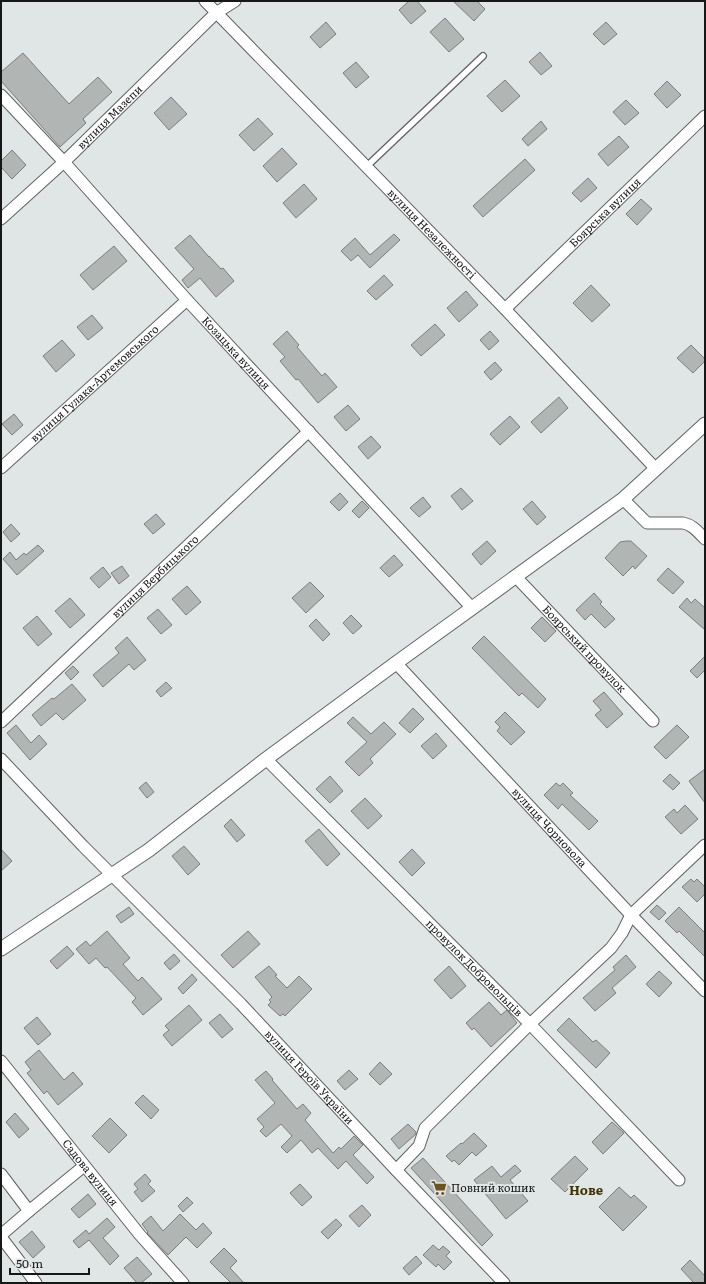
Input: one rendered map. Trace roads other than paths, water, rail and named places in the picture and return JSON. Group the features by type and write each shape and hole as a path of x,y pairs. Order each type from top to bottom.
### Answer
{"street":[{"name":"вулиця Незалежності","path":"205,1 504,309 656,469"},
{"name":"вулиця Мазепи","path":"1,219 64,162 216,13 235,1"},
{"name":"Козацька вулиця","path":"1,95 64,162 187,300 472,608"},
{"name":"Боярська вулиця","path":"504,309 705,116"},
{"name":"вулиця Гулака-Артемовського","path":"1,468 187,300"},
{"path":"1,949 149,850 266,759 623,499 705,424"},
{"name":"вулиця Вербицького","path":"1,722 309,431"},
{"path":"623,499 647,523 689,524 705,539"},
{"name":"Боярський провулок","path":"516,577 652,721"},
{"name":"вулиця Чорновола","path":"396,663 631,915 705,991"},
{"name":"вулиця Героїв України","path":"1,759 83,846 241,1004 504,1283"},
{"name":"провулок Добровольців","path":"266,759 530,1024 679,1180"},
{"path":"396,1170 419,1146 425,1128 530,1024 611,948 622,933 631,915 705,845"},
{"name":"Садова вулиця","path":"1,1061 140,1235 183,1283"},
{"path":"36,1283 1,1236 84,1166"},
{"path":"1,1174 29,1211"}],"lane":[{"path":"366,167 483,56"}],"place":[{"name":"Повний кошик","path":"439,1188"}],"district":[{"name":"Нове","path":"586,1190"}]}
